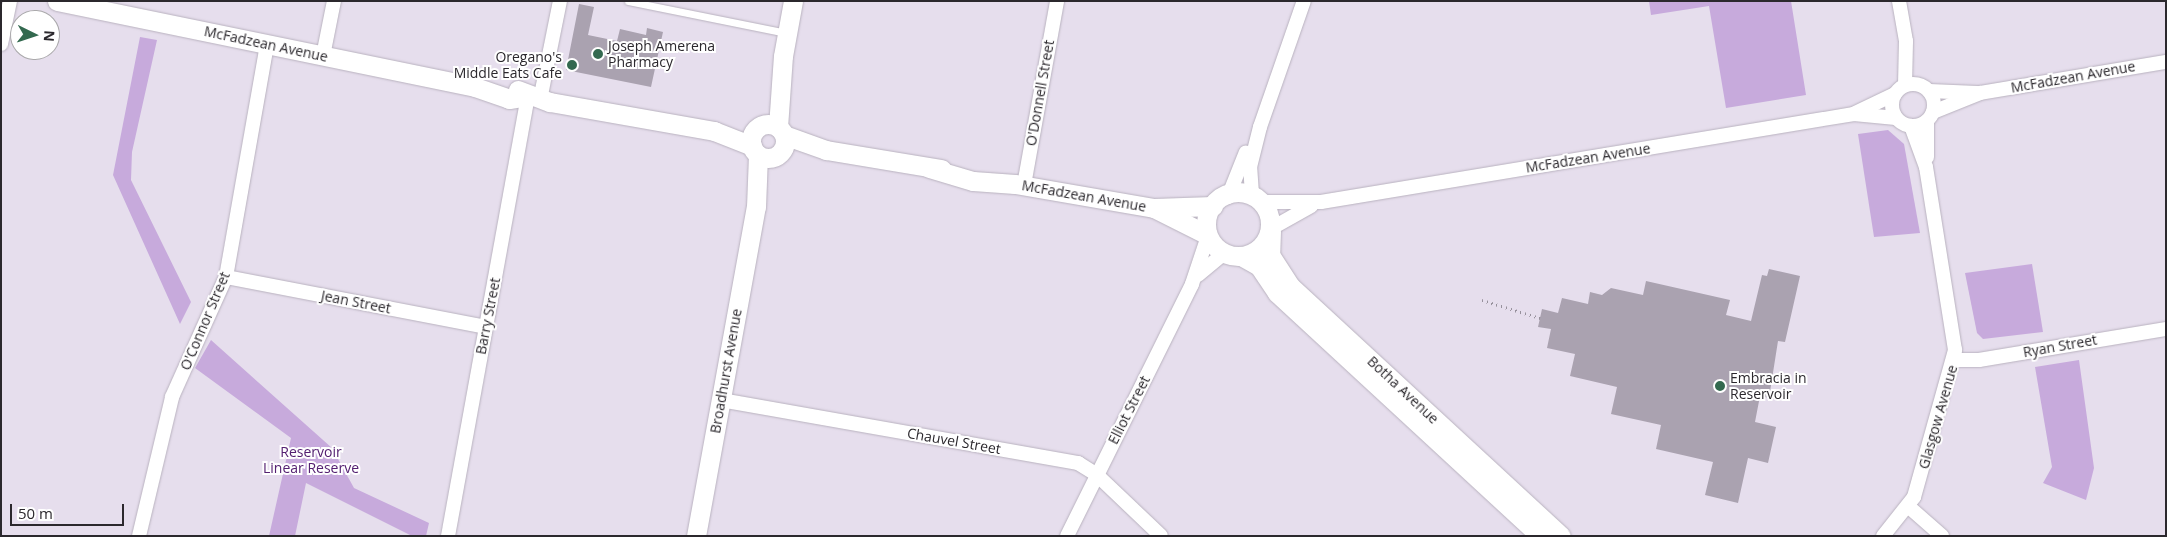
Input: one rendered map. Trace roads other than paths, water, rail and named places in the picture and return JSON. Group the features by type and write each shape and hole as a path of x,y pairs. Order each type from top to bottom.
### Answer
{"street":[{"path":"1,44 10,1"},
{"name":"McFadzean Avenue","path":"57,1 475,87 509,99 534,98 768,141 930,168 973,181 1019,184 1154,208 1221,201"},
{"path":"323,56 334,1"},
{"name":"Barry Street","path":"448,536 485,327 534,98 560,1"},
{"name":"Broadhurst Avenue","path":"696,536 793,1"},
{"name":"O'Donnell Street","path":"1019,184 1057,1"},
{"path":"1260,127 1221,201 1206,236 1232,255 1254,249 1271,229 1258,198 1250,168 1260,127 1304,1"},
{"path":"1900,1 1906,41 1925,88 1930,116 1911,126 1896,118 1892,106 1900,89 1906,41"},
{"name":"O'Connor Street","path":"139,536 172,397 226,276 267,44"},
{"name":"McFadzean Avenue","path":"1925,88 1980,93 2166,62"},
{"path":"1900,89 1925,88"},
{"name":"McFadzean Avenue","path":"1854,114 1900,89"},
{"name":"McFadzean Avenue","path":"1930,116 1980,93"},
{"name":"McFadzean Avenue","path":"1258,198 1321,202 1854,114 1896,118"},
{"name":"Glasgow Avenue","path":"1926,168 1930,116"},
{"name":"Glasgow Avenue","path":"1883,536 1909,507 1955,360 1926,168 1911,126"},
{"path":"1221,201 1258,198"},
{"name":"McFadzean Avenue","path":"1271,229 1321,202"},
{"name":"McFadzean Avenue","path":"1154,208 1206,236"},
{"name":"Botha Avenue","path":"1271,229 1270,255 1280,272 1361,361 1540,536"},
{"name":"Elliot Street","path":"1067,536 1192,284 1206,236"},
{"name":"Botha Avenue","path":"1232,255 1259,266 1277,293 1361,361 1561,536"},
{"name":"Elliot Street","path":"1192,284 1232,255"},
{"name":"Jean Street","path":"226,276 485,327"},
{"name":"Ryan Street","path":"1955,360 1979,360 2166,329"},
{"name":"Chauvel Street","path":"721,400 1078,463 1097,474 1161,536"},
{"path":"1909,507 1942,536"}],"lane":[{"path":"628,1 787,33"}],"place":[{"name":"Joseph Amerena Pharmacy","path":"598,54"},
{"name":"Oregano's Middle Eats Cafe","path":"572,65"},
{"name":"Embracia in Reservoir","path":"1720,386"}],"park label":[{"name":"Reservoir Linear Reserve","path":"311,460"}]}
